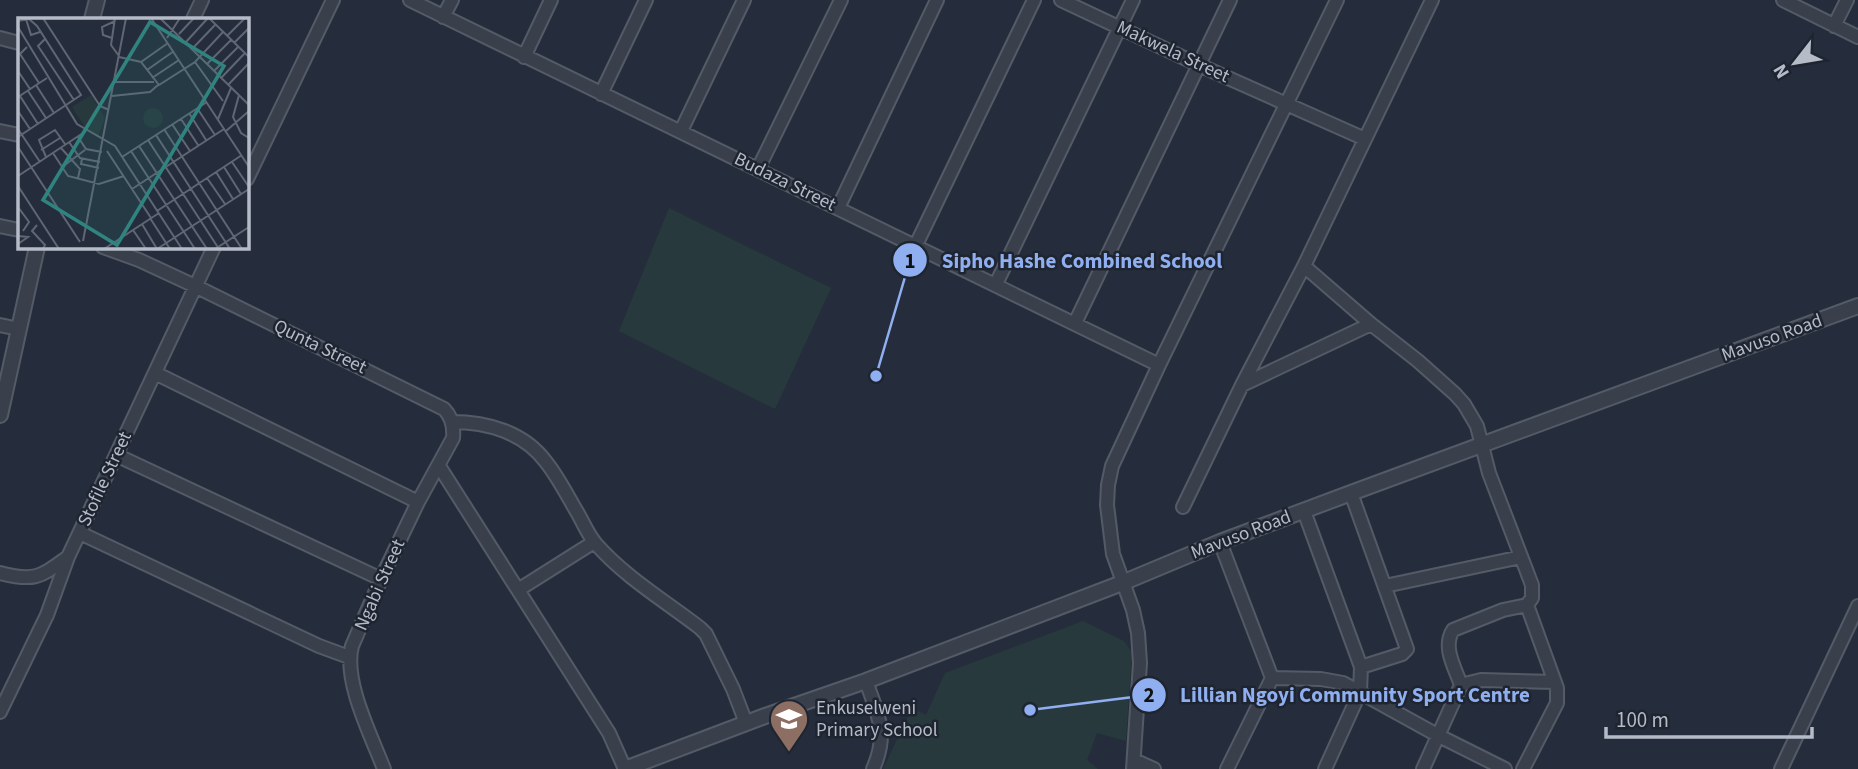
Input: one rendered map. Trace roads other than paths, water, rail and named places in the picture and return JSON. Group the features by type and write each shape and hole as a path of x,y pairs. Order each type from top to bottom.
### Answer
{"street":[{"path":"92,18 97,0"},
{"path":"193,18 202,0"},
{"path":"248,177 333,0"},
{"name":"Budaza Street","path":"410,0 1159,365"},
{"path":"443,17 452,0"},
{"path":"524,57 551,0"},
{"path":"601,94 646,0"},
{"path":"681,131 744,0"},
{"path":"758,169 841,0"},
{"path":"838,208 937,0"},
{"path":"915,247 1034,0"},
{"name":"Makwela Street","path":"1061,0 1365,139"},
{"path":"996,284 1133,0"},
{"path":"1075,323 1230,0"},
{"path":"1154,769 1133,765 1140,663 1138,633 1113,554 1109,530 1108,485 1112,466 1337,0"},
{"path":"1183,507 1242,384 1304,266 1432,0"},
{"path":"1783,0 1858,37"},
{"path":"1835,26 1847,0"},
{"path":"0,38 18,43"},
{"path":"0,131 18,135"},
{"path":"0,226 18,230"},
{"path":"1,410 37,248"},
{"name":"Qunta Street","path":"106,248 195,286 444,408 452,422"},
{"name":"Stofile Street","path":"0,712 47,615 68,557 214,248"},
{"path":"1304,266 1455,394 1473,417 1489,473 1532,585 1532,598 1527,605 1503,610 1453,630 1449,636 1448,646 1461,685 1423,769"},
{"name":"Mavuso Road","path":"625,769 866,681 1122,583 1220,542 1858,306"},
{"path":"1242,384 1371,324"},
{"path":"0,325 19,329"},
{"path":"155,373 418,502"},
{"path":"452,422 487,424 533,447 547,462 594,542 619,566 706,635 733,688 746,723"},
{"name":"Ngabi Street","path":"349,657 381,579 453,438 452,422"},
{"path":"116,455 381,579"},
{"path":"439,466 609,733 625,769"},
{"path":"1351,493 1407,649 1402,654 1362,667"},
{"path":"1304,511 1362,667 1360,692 1325,769"},
{"path":"80,533 319,646 349,657 355,693 384,769"},
{"path":"518,590 594,542"},
{"path":"1220,542 1272,678 1227,769"},
{"path":"0,573 38,577 68,557"},
{"path":"1385,586 1521,557"},
{"path":"1523,769 1557,703 1558,695 1527,605"},
{"path":"1781,769 1858,606"},
{"path":"1272,678 1333,680 1343,683 1505,769"},
{"path":"1461,685 1481,680 1555,682"},
{"path":"866,681 882,736 880,752 873,769"}],"place":[{"name":"Sipho Hashe Combined School","path":"876,376"},
{"name":"Lillian Ngoyi Community Sport Centre","path":"1030,710"},
{"name":"Enkuselweni Primary School","path":"789,753"}]}
